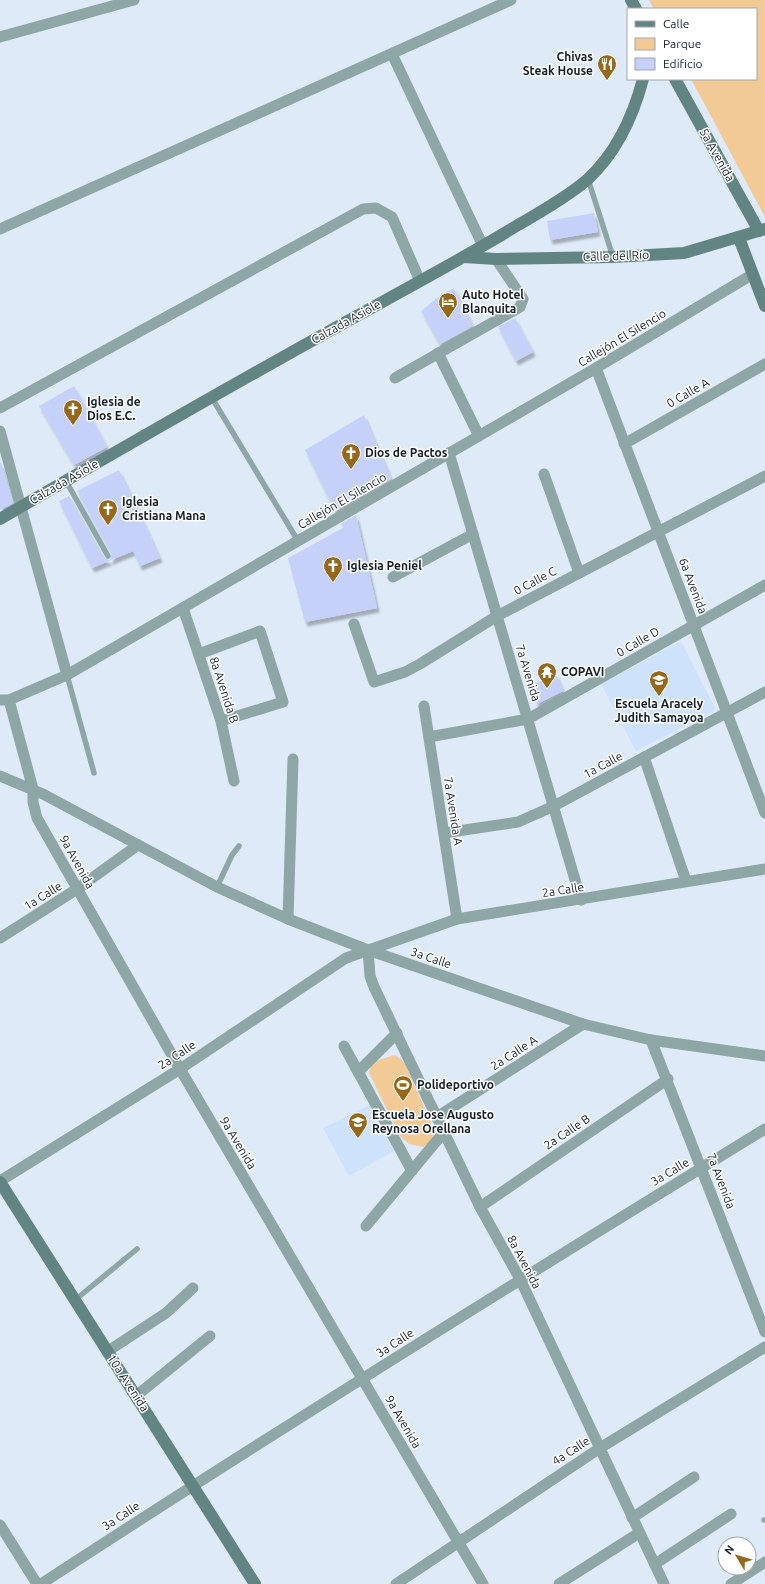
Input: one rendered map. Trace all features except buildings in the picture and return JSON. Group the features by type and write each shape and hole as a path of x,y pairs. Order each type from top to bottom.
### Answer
{"main road":[{"name":"Calzada Asiole","path":"0,519 541,212 588,179 621,138 637,100 643,80"},
{"name":"5a Avenida","path":"676,80 762,230"},
{"name":"Calle del Río","path":"464,257 496,259 613,257 684,253 762,230"},
{"path":"739,238 765,306"},
{"name":"10a Avenida","path":"0,1181 255,1584"}],"street":[{"path":"0,37 134,0"},
{"path":"0,229 511,0"},
{"path":"392,54 483,246"},
{"path":"0,408 363,209 376,208 392,217 420,281"},
{"path":"395,378 520,307 523,299 496,259"},
{"name":"Callejón El Silencio","path":"5,700 67,675 596,368 753,274"},
{"path":"438,353 479,436"},
{"name":"0 Calle A","path":"624,444 765,364"},
{"name":"6a Avenida","path":"596,368 765,813"},
{"path":"0,431 67,675"},
{"name":"7a Avenida","path":"449,453 581,900"},
{"path":"544,474 579,573"},
{"name":"0 Calle C","path":"354,624 374,682 405,672 497,616 765,476"},
{"path":"393,577 473,534"},
{"name":"0 Calle D","path":"429,737 528,719 765,585"},
{"name":"8a Avenida B","path":"183,608 221,721 234,781"},
{"path":"199,654 260,631 283,702 221,721"},
{"name":"1a Calle","path":"444,833 518,822 554,806 765,692"},
{"name":"9a Avenida","path":"5,700 33,789 33,802 37,818 180,1069 483,1584"},
{"name":"7a Avenida A","path":"424,706 457,919"},
{"path":"644,757 686,881"},
{"path":"288,919 293,759"},
{"path":"0,776 33,789 217,887 288,919 368,950"},
{"name":"1a Calle","path":"0,938 77,889 138,845"},
{"name":"2a Calle","path":"0,1181 180,1069 346,958 457,919 765,869"},
{"name":"3a Calle","path":"368,950 583,1024 651,1040 765,1056"},
{"name":"8a Avenida","path":"368,950 370,976 480,1207 520,1279 664,1584"},
{"name":"2a Calle A","path":"438,1118 583,1024"},
{"path":"358,1072 397,1033"},
{"name":"7a Avenida","path":"651,1040 668,1079 765,1332"},
{"path":"344,1046 412,1171"},
{"name":"2a Calle B","path":"480,1207 668,1079"},
{"name":"3a Calle","path":"41,1584 193,1485 520,1279 765,1129"},
{"path":"366,1226 444,1132"},
{"path":"108,1351 166,1313 193,1288"},
{"path":"136,1396 210,1336"},
{"name":"4a Calle","path":"396,1584 600,1448 765,1347"},
{"path":"632,1518 694,1477"},
{"path":"655,1564 732,1514"},
{"path":"1,1528 37,1584"},
{"path":"559,1584 639,1533"},
{"path":"731,1584 765,1562"}],"lane":[{"path":"588,179 613,257"},
{"path":"212,398 298,541"},
{"path":"66,481 108,556"},
{"path":"67,675 94,773"},
{"path":"217,887 232,855 239,846"},
{"path":"75,1300 137,1249"}],"shaded area":[{"name":"Escuela Aracely Judith Samayoa","path":"681,641 716,710 636,751 601,684"},
{"name":"Escuela Jose Augusto Reynosa Orellana","path":"369,1105 394,1151 349,1176 323,1128"}],"green space":[{"path":"649,0 765,0 765,217 692,80 757,80 757,8 653,8"},
{"name":"Polideportivo","path":"395,1055 404,1062 435,1131 432,1141 423,1147 409,1144 400,1136 369,1073 372,1062"}],"place":[{"name":"Chivas Steak House","path":"607,81"},
{"name":"Auto Hotel Blanquita","path":"448,319"},
{"name":"Iglesia de Dios E.C.","path":"73,426"},
{"name":"Dios de Pactos","path":"351,470"},
{"name":"Iglesia Cristiana Mana","path":"108,526"},
{"name":"Iglesia Peniel","path":"333,583"},
{"name":"COPAVI","path":"547,689"},
{"name":"Escuela Aracely Judith Samayoa","path":"659,697"},
{"name":"Polideportivo","path":"403,1102"},
{"name":"Escuela Jose Augusto Reynosa Orellana","path":"358,1139"}]}
